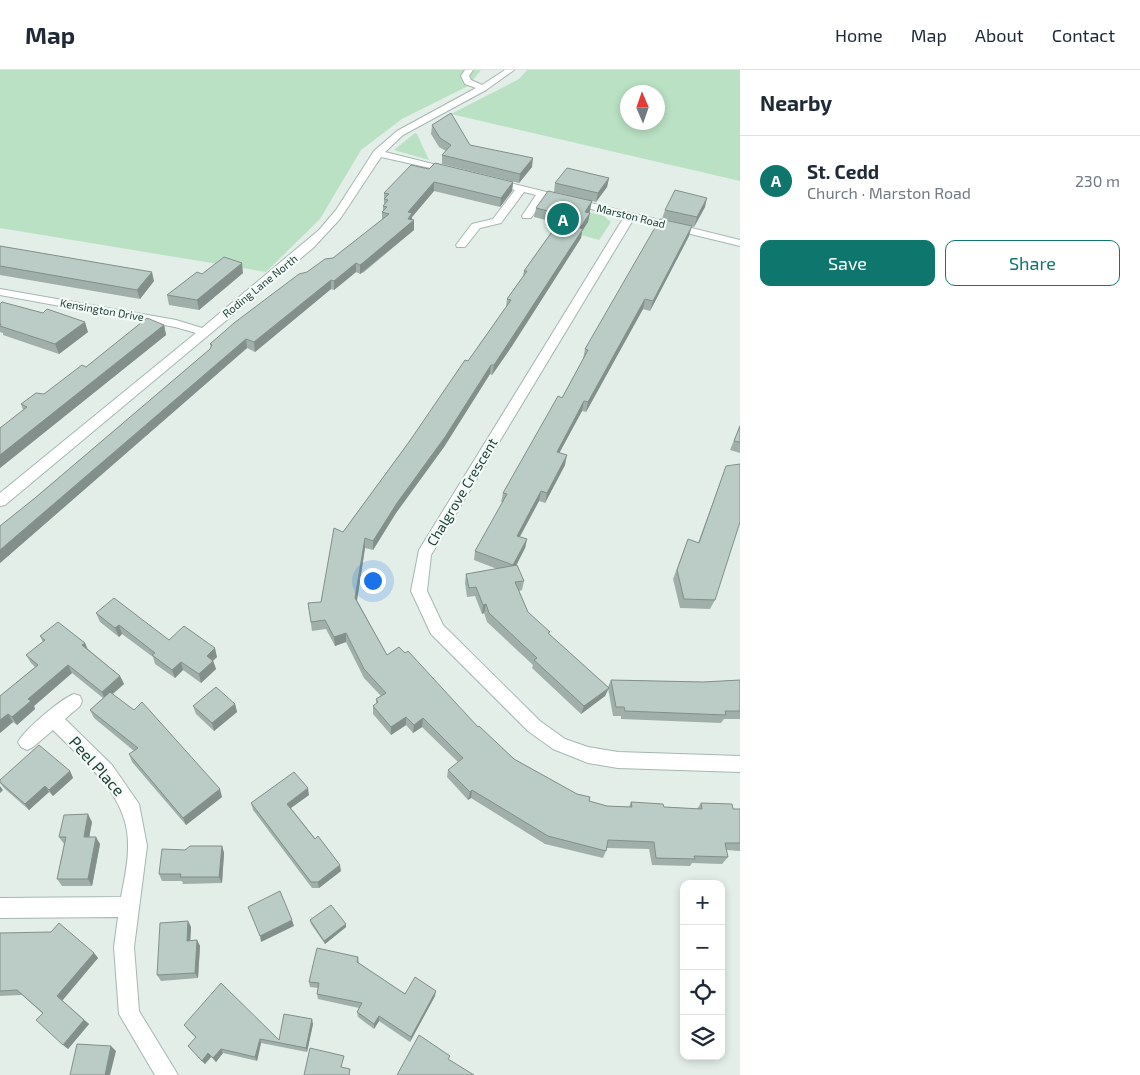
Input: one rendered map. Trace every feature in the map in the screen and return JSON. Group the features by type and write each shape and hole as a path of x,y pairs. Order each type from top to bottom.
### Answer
{"street":[{"path":"469,70 466,76 468,82 483,88"},
{"name":"Roding Lane North","path":"0,501 308,246 329,226 344,207 377,153 400,133 483,88 510,70"},
{"path":"377,153 457,173"},
{"name":"Marston Road","path":"484,180 740,243"},
{"path":"461,245 476,226 497,221 522,189"},
{"path":"527,216 542,194"},
{"name":"Chalgrove Crescent","path":"630,216 424,554 419,591 437,629 534,726 559,744 588,755 618,760 740,764"},
{"name":"Kensington Drive","path":"0,292 176,324 204,332"},
{"path":"27,742 74,701"},
{"name":"Peel Place","path":"53,720 106,772 130,804 138,846 124,947 130,1014 167,1075"},
{"path":"0,908 130,906"}],"green space":[{"path":"0,70 481,70 468,86 402,119 361,150 320,219 266,272 0,228"},
{"path":"527,70 740,70 740,181 451,114 519,79"},
{"path":"415,133 417,134 429,160 394,150"},
{"path":"582,210 604,216 611,222 599,240 574,233"}],"building":[{"path":"451,113 470,145 533,158 520,174 442,155 451,145 440,138 432,125"},
{"path":"435,163 513,182 501,198 434,182 408,212 412,213 408,219 414,220 364,262 360,265 356,263 334,281 331,280 254,342 246,339 0,550 0,526 210,349 212,345 210,344 234,323 299,274 307,272 325,259 333,258 389,214 382,212 387,207 383,206 388,200 384,199 389,194 384,193 411,165 429,169"},
{"path":"567,168 609,178 598,193 555,183"},
{"path":"675,190 707,198 697,217 665,210"},
{"path":"548,191 592,201 585,212 590,213 580,228 583,229 494,365 491,365 445,437 397,503 373,541 365,538 355,598 387,655 399,647 405,653 408,651 478,727 514,759 577,794 590,797 589,801 607,806 632,807 631,802 663,804 664,807 702,809 701,803 732,804 733,809 740,809 740,843 725,843 728,857 694,856 695,859 656,858 654,842 608,840 606,851 548,836 472,790 470,792 448,770 463,758 423,718 414,725 406,717 391,727 373,706 378,702 376,699 386,693 364,669 346,633 334,637 325,620 311,622 308,603 321,602 334,528 343,532 409,442 465,360 468,361 511,300 507,299 527,271 524,271 564,215 536,208"},
{"path":"660,219 692,226 653,301 645,299 588,402 584,401 557,452 567,455 547,493 541,491 517,536 527,539 513,565 475,551 507,494 503,493 558,396 562,398 588,350 585,349"},
{"path":"0,246 152,272 137,290 0,266"},
{"path":"224,257 242,263 197,300 167,295 197,272 202,274"},
{"path":"2,302 43,313 47,309 85,322 55,344 0,326 0,304"},
{"path":"147,318 164,325 0,455 0,428 27,407 21,404 36,393 44,394 82,365 86,367"},
{"path":"740,426 740,442 734,441"},
{"path":"740,464 740,522 715,600 684,599 677,570 688,539 699,543 726,466"},
{"path":"517,565 524,581 515,582 528,612 550,632 548,633 609,688 584,706 534,660 537,658 489,613 486,604 483,605 476,587 469,588 466,574"},
{"path":"114,598 169,640 184,626 215,648 207,656 213,661 199,674 181,662 172,670 152,655 155,653 119,625 115,628 96,613"},
{"path":"58,622 85,643 82,645 120,676 102,692 68,665 28,699 31,701 12,717 8,714 0,720 0,696 38,665 26,655 45,640 40,636"},
{"path":"611,680 703,682 740,680 740,711 725,711 726,715 625,711 624,707 616,707"},
{"path":"216,687 235,704 212,723 193,706"},
{"path":"110,692 134,710 142,702 220,789 183,818 129,754 138,748 90,710"},
{"path":"39,745 70,771 49,790 45,786 25,804 0,780"},
{"path":"294,772 308,788 287,804 315,839 318,836 340,865 318,882 311,882 251,803"},
{"path":"88,814 84,837 96,837 88,879 57,879 66,837 59,837 64,815"},
{"path":"190,846 222,846 219,877 180,877 181,874 159,874 162,849 185,850"},
{"path":"280,891 292,920 260,936 248,907"},
{"path":"331,905 346,924 324,941 310,920"},
{"path":"188,921 187,941 197,940 195,973 157,975 160,923"},
{"path":"59,923 94,953 57,996 84,1020 63,1045 36,1020 43,1013 17,990 0,991 0,933 51,932"},
{"path":"317,948 358,957 357,962 405,994 415,977 436,991 411,1037 379,1016 374,1024 357,1012 362,1003 317,994 319,983 309,982"},
{"path":"221,983 279,1040 284,1014 312,1019 306,1048 260,1039 255,1057 221,1049 213,1058 208,1053 202,1061 188,1046 196,1037 184,1025"},
{"path":"419,1035 450,1056 448,1059 474,1075 397,1075"},
{"path":"77,1044 111,1046 105,1075 70,1075"},
{"path":"310,1048 344,1056 341,1067 350,1069 349,1075 304,1075"}],"place":[{"name":"St. Cedd","path":"563,219"}]}
